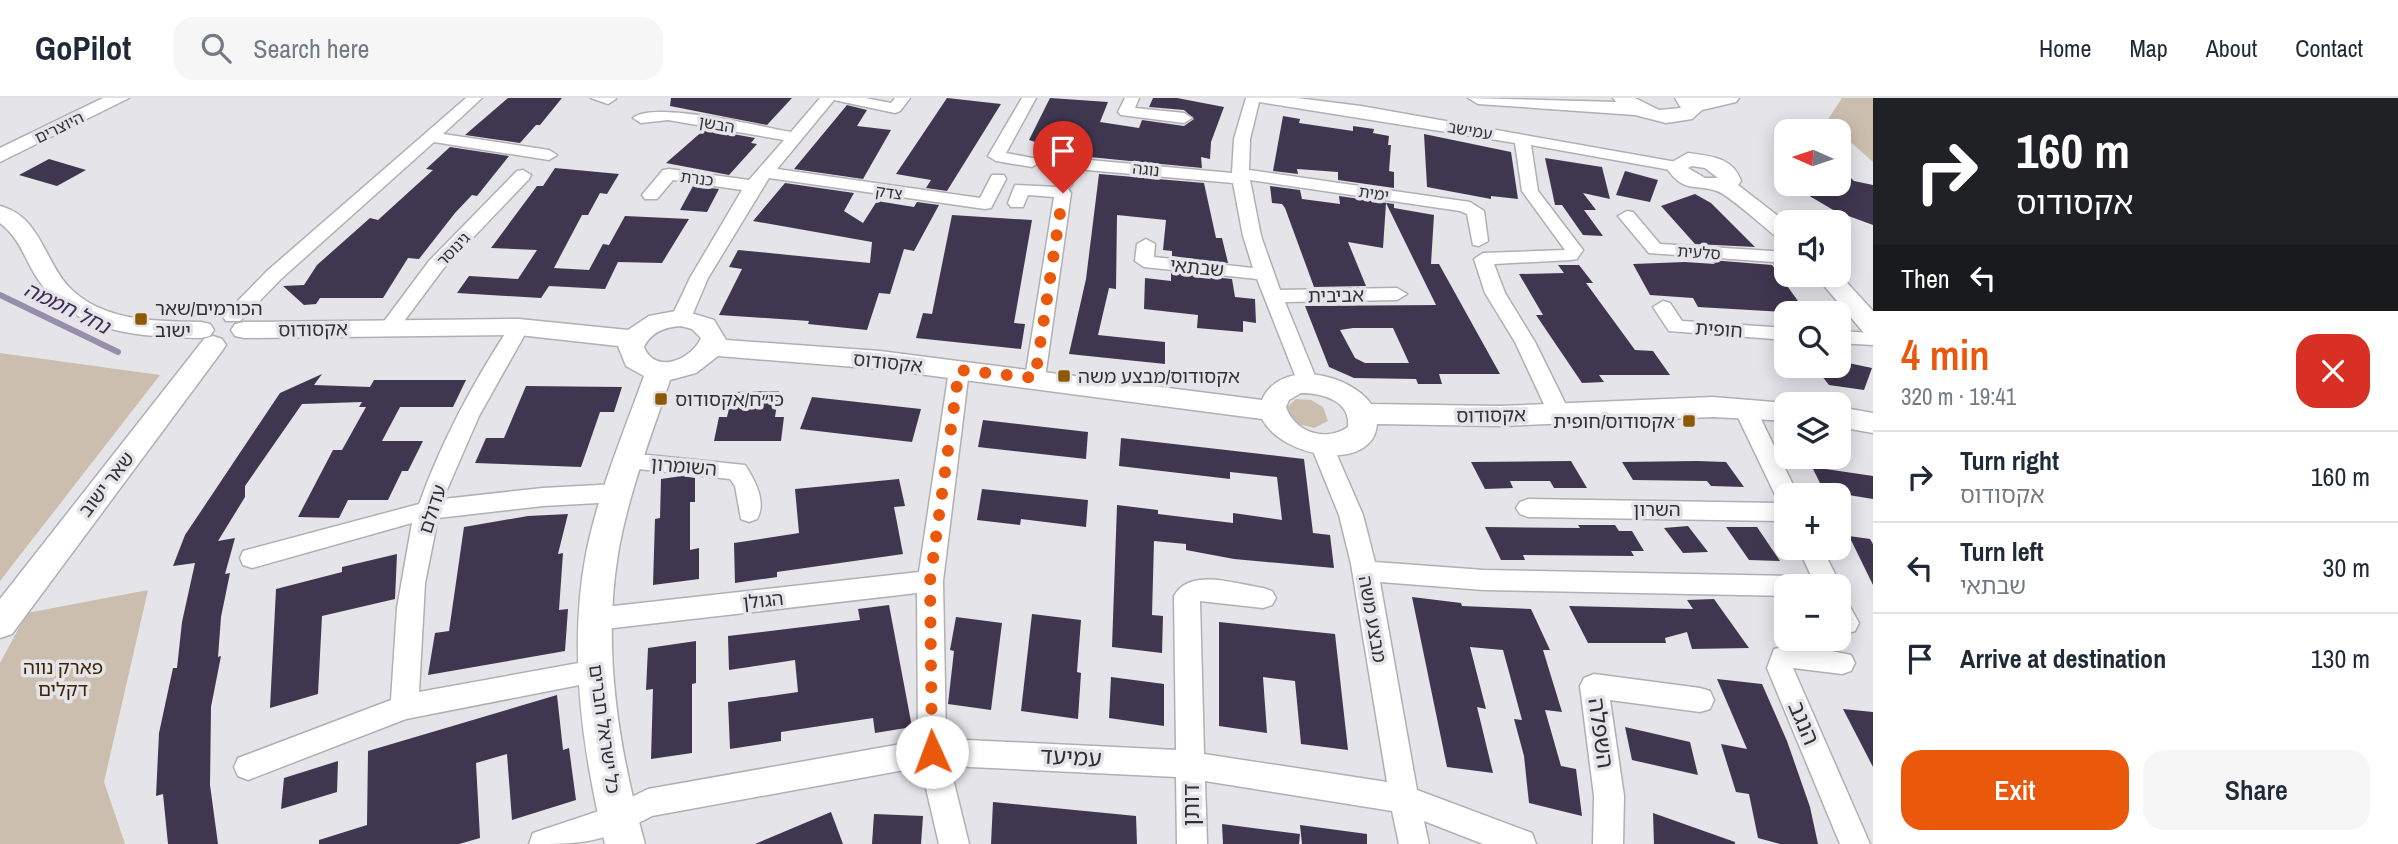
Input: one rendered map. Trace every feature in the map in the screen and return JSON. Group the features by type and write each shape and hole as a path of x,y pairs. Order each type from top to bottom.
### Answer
{"street":[{"name":"היוצרים","path":"0,143 94,98"},
{"name":"היוצרים","path":"0,156 119,98"},
{"path":"0,213 24,230 58,293 77,307 100,318 128,325 229,341 274,275 475,98"},
{"path":"681,318 699,278 753,186 828,98"},
{"path":"839,98 895,108 903,98"},
{"path":"1029,98 996,156 1032,162"},
{"path":"1132,98 1126,112 1184,118"},
{"path":"1252,98 1241,147 1242,176 1251,232 1308,383"},
{"name":"עמישב","path":"1263,98 1521,138 1685,135"},
{"path":"1478,98 1636,106 1685,135 1727,171 1731,178 1722,184 1774,224"},
{"path":"1685,135 1729,98"},
{"name":"הבשן","path":"641,118 668,115 794,137"},
{"path":"429,137 549,155"},
{"path":"1521,138 1530,191 1573,252 1483,259 1495,293 1525,342 1559,413"},
{"name":"נוגה","path":"1064,185 1069,166 1078,164 1242,176"},
{"name":"צדק","path":"765,172 985,204 998,179"},
{"name":"כנרת","path":"651,195 669,174 753,186"},
{"name":"גינוסר","path":"389,328 436,265 523,175"},
{"name":"ימית","path":"1242,176 1464,206 1475,211 1479,241"},
{"path":"1017,202 1021,189 1063,193 1035,378"},
{"name":"סלעית","path":"1627,216 1655,249 1774,257"},
{"name":"שבתאי","path":"1146,244 1144,261 1267,275"},
{"path":"1838,287 1873,327"},
{"name":"אביבית","path":"1275,296 1397,294"},
{"name":"חופית","path":"1663,307 1676,327 1774,333"},
{"path":"681,318 704,324 711,330 712,347 692,365 659,371 647,368 632,356 634,339 648,326 681,318"},
{"name":"אקסודוס","path":"239,324 389,328 519,327 634,339"},
{"name":"עדולם","path":"405,707 409,598 428,510 488,380 519,327"},
{"name":"שאר ישוב","path":"0,624 207,338"},
{"path":"1851,338 1873,339"},
{"name":"אקסודוס","path":"712,347 880,360 1035,378 1272,411"},
{"path":"954,844 932,752 930,581 959,370"},
{"name":"כל ישראל חברים","path":"621,832 595,672 601,555 617,493 659,371"},
{"path":"1308,383 1342,393 1351,399 1363,415 1362,432 1356,438 1347,443 1322,446 1294,437 1283,429 1272,411 1276,394 1296,384 1308,383"},
{"path":"1744,407 1780,483"},
{"name":"אקסודוס","path":"1363,415 1500,416 1744,407 1774,410"},
{"path":"1851,420 1873,423"},
{"name":"מבצע משה","path":"1322,446 1353,522 1365,571 1404,799"},
{"name":"השומרון","path":"628,461 737,471 746,485 749,513"},
{"path":"252,558 428,510 543,497 617,493"},
{"name":"השרון","path":"1528,509 1774,512"},
{"path":"1365,571 1484,580 1774,586"},
{"name":"הגולן","path":"596,619 930,581"},
{"path":"1191,765 1187,596 1199,589 1263,598"},
{"name":"הנגב","path":"1842,663 1797,655 1783,657 1780,668 1855,844"},
{"path":"248,767 405,707 595,672"},
{"name":"השפלה","path":"1608,844 1609,796 1594,686 1700,700"},
{"name":"עמיעד","path":"544,844 621,832 648,803 932,752 1086,757 1191,765 1404,799 1521,844"},
{"name":"דותן","path":"1191,765 1192,844"},
{"path":"1404,799 1414,844"}],"green space":[{"path":"1842,98 1873,98 1873,162 1852,143 1852,119 1828,119"},
{"path":"0,353 160,375 0,581"},
{"path":"1296,399 1311,400 1323,407 1328,421 1314,428 1294,423 1285,409"},
{"name":"פארק נווה דקלים","path":"148,590 104,782 125,844 0,844 0,663 27,613"}],"building":[{"path":"508,98 562,98 540,125 536,125 520,143 465,135"},
{"path":"671,98 792,98 767,125 670,106"},
{"path":"947,98 1001,104 947,191 926,188 931,180 896,174"},
{"path":"1050,98 1108,102 1100,122 1139,128 1142,120 1184,126 1194,119 1184,110 1149,107 1153,98 1177,98 1224,107 1211,142 1210,159 1201,157 1202,168 1079,156 1047,150 1048,146 1029,140"},
{"path":"847,105 867,110 857,126 891,130 863,179 794,169"},
{"path":"1283,116 1300,119 1299,123 1353,131 1353,126 1374,129 1373,133 1389,136 1389,171 1394,172 1394,188 1338,180 1338,172 1297,169 1298,174 1273,171"},
{"path":"705,129 755,138 751,143 757,144 729,175 666,163"},
{"path":"1424,134 1511,152 1518,199 1491,196 1491,199 1427,187"},
{"path":"450,147 509,156 477,196 472,195 455,213 419,259 408,258 383,298 320,298 316,304 304,305 283,286 304,285 317,265 370,218 378,220 433,170 426,169"},
{"path":"1545,158 1602,167 1610,199 1583,193 1596,210 1584,210 1603,236 1583,235 1562,205 1555,205"},
{"path":"49,159 86,170 57,186 19,175"},
{"path":"555,168 619,174 607,194 600,193 588,215 582,215 554,268 589,270 603,244 609,245 625,216 689,219 662,263 618,262 605,289 549,286 541,298 457,293 469,276 518,279 537,250 491,248 537,186 543,186"},
{"path":"1625,171 1658,180 1650,202 1616,195"},
{"path":"1099,174 1204,183 1216,238 1222,238 1228,263 1172,256 1172,251 1163,250 1166,220 1117,215 1116,289 1109,288 1098,335 1165,342 1165,364 1069,354 1086,279"},
{"path":"1852,179 1873,185 1873,225 1851,217 1851,210 1833,210 1809,196 1852,196"},
{"path":"785,183 854,193 844,211 863,223 877,201 914,207 917,202 939,205 914,251 904,249 890,294 879,293 867,330 808,324 809,321 719,315 742,269 729,267 738,250 870,263 872,242 753,221"},
{"path":"693,186 719,189 707,212 680,210"},
{"path":"1270,186 1300,190 1302,199 1340,204 1339,196 1394,204 1394,208 1434,215 1431,264 1439,264 1500,374 1439,374 1442,384 1418,384 1416,379 1354,378 1329,367 1305,306 1436,305 1386,203 1383,248 1348,242 1366,286 1314,287 1285,208 1282,204 1272,203","holes":["1393,328 1409,363 1365,363 1355,358 1340,330"]},
{"path":"1695,194 1711,203 1755,247 1695,244 1661,206"},
{"path":"952,215 1032,220 1014,323 1025,324 1021,349 916,338 923,313 932,314"},
{"path":"1711,260 1772,265 1774,287 1788,287 1798,301 1774,301 1774,311 1698,307 1693,298 1650,295 1633,264 1715,264"},
{"path":"1558,265 1579,265 1593,283 1586,283 1635,350 1653,351 1670,375 1599,375 1604,382 1582,383 1536,315 1543,315 1519,274 1564,273"},
{"path":"1171,273 1232,279 1235,297 1255,299 1256,323 1243,321 1243,332 1197,328 1198,315 1144,309 1145,278 1171,281"},
{"path":"1851,364 1872,368 1864,390 1829,385 1823,378 1851,378"},
{"path":"322,374 314,385 370,387 374,380 466,380 453,407 400,407 382,441 423,441 408,471 402,471 388,500 348,500 339,518 298,517 333,450 342,450 366,407 359,407 362,402 302,404 245,486 245,497 218,541 235,538 225,574 230,573 221,617 218,657 221,656 211,707 210,785 218,844 168,844 163,794 156,796 159,733 173,668 177,668 182,622 195,563 173,566 185,535 280,393"},
{"path":"526,386 622,387 614,412 600,412 581,467 475,463 486,438 504,438"},
{"path":"779,391 775,417 784,417 781,441 714,441 719,417 727,417 733,392"},
{"path":"812,397 921,409 912,442 800,429"},
{"path":"983,420 1088,432 1086,459 978,447"},
{"path":"1121,438 1304,459 1313,533 1330,535 1334,568 1234,559 1186,550 1186,544 1154,541 1152,615 1163,616 1162,653 1112,647 1117,505 1158,510 1158,514 1233,523 1233,513 1282,520 1277,477 1230,472 1230,479 1119,466"},
{"path":"1571,461 1587,488 1554,488 1550,481 1510,481 1513,488 1485,489 1471,462"},
{"path":"1622,462 1726,462 1744,487 1711,486 1707,481 1633,480"},
{"path":"1813,469 1873,476 1873,499 1851,495 1851,483 1820,483"},
{"path":"682,476 695,478 695,502 690,502 690,550 699,548 699,579 653,585 655,519 660,518 661,479"},
{"path":"899,479 905,506 894,507 903,554 777,572 777,577 735,583 734,543 799,533 795,489"},
{"path":"982,489 1088,500 1086,527 1021,519 1020,525 977,520"},
{"path":"568,514 558,554 563,553 559,610 568,609 565,651 428,675 435,633 449,631 464,527 528,516"},
{"path":"1578,525 1615,525 1619,531 1632,531 1644,551 1631,551 1634,556 1523,555 1525,560 1501,560 1485,527 1580,528"},
{"path":"1688,526 1708,552 1683,553 1664,528"},
{"path":"1726,527 1757,527 1774,552 1774,560 1780,561 1749,560"},
{"path":"1851,536 1870,539 1873,544 1873,585"},
{"path":"397,554 395,599 322,616 318,694 270,708 276,589 342,572 342,567"},
{"path":"1412,597 1461,603 1462,606 1531,609 1550,650 1543,650 1562,712 1545,710 1561,766 1576,769 1582,816 1529,803 1524,756 1514,719 1522,720 1503,650 1470,647 1486,709 1477,707 1493,773 1447,767"},
{"path":"1714,599 1749,648 1692,649 1687,632 1665,638 1666,643 1588,643 1569,606 1693,609 1687,600"},
{"path":"889,605 912,727 875,733 873,718 781,732 781,741 730,749 728,702 798,692 795,660 729,670 728,636 860,620 858,609"},
{"path":"1032,614 1081,620 1077,672 1081,673 1078,719 1021,711"},
{"path":"956,617 1002,623 991,710 948,704 954,651 950,650"},
{"path":"1219,622 1335,634 1348,750 1301,744 1295,681 1263,677 1267,733 1219,726"},
{"path":"696,641 696,683 692,684 692,753 651,759 653,689 646,690 648,648"},
{"path":"1111,677 1164,684 1164,726 1109,718"},
{"path":"1717,679 1762,684 1787,741 1810,807 1818,844 1780,844 1758,838 1749,794 1736,792 1721,744 1747,749"},
{"path":"557,695 563,750 569,748 576,800 512,820 507,754 476,763 480,838 459,844 319,844 319,840 367,825 368,751"},
{"path":"1843,709 1873,712 1873,767"},
{"path":"1625,727 1690,742 1698,775 1632,760"},
{"path":"338,761 337,792 281,809 284,778"},
{"path":"993,802 1136,816 1137,844 991,844"},
{"path":"831,812 843,844 755,844"},
{"path":"1653,813 1735,842 1735,844 1654,844"},
{"path":"874,814 923,816 921,844 872,844"},
{"path":"1222,824 1300,834 1299,844 1223,844"},
{"path":"1300,825 1367,834 1367,844 1302,844"}],"waterway":[{"name":"נחל חממה","path":"0,295 118,352"}],"place":[{"name":"הכורמים/שאר ישוב","path":"141,319"},
{"name":"אקסודוס/מבצע משה","path":"1064,376"},
{"name":"כי״ח/אקסודוס","path":"661,399"},
{"name":"אקסודוס/חופית","path":"1689,421"}],"route":[{"path":"932,752 929,694 930,581 959,370 1035,378 1063,193"}]}
